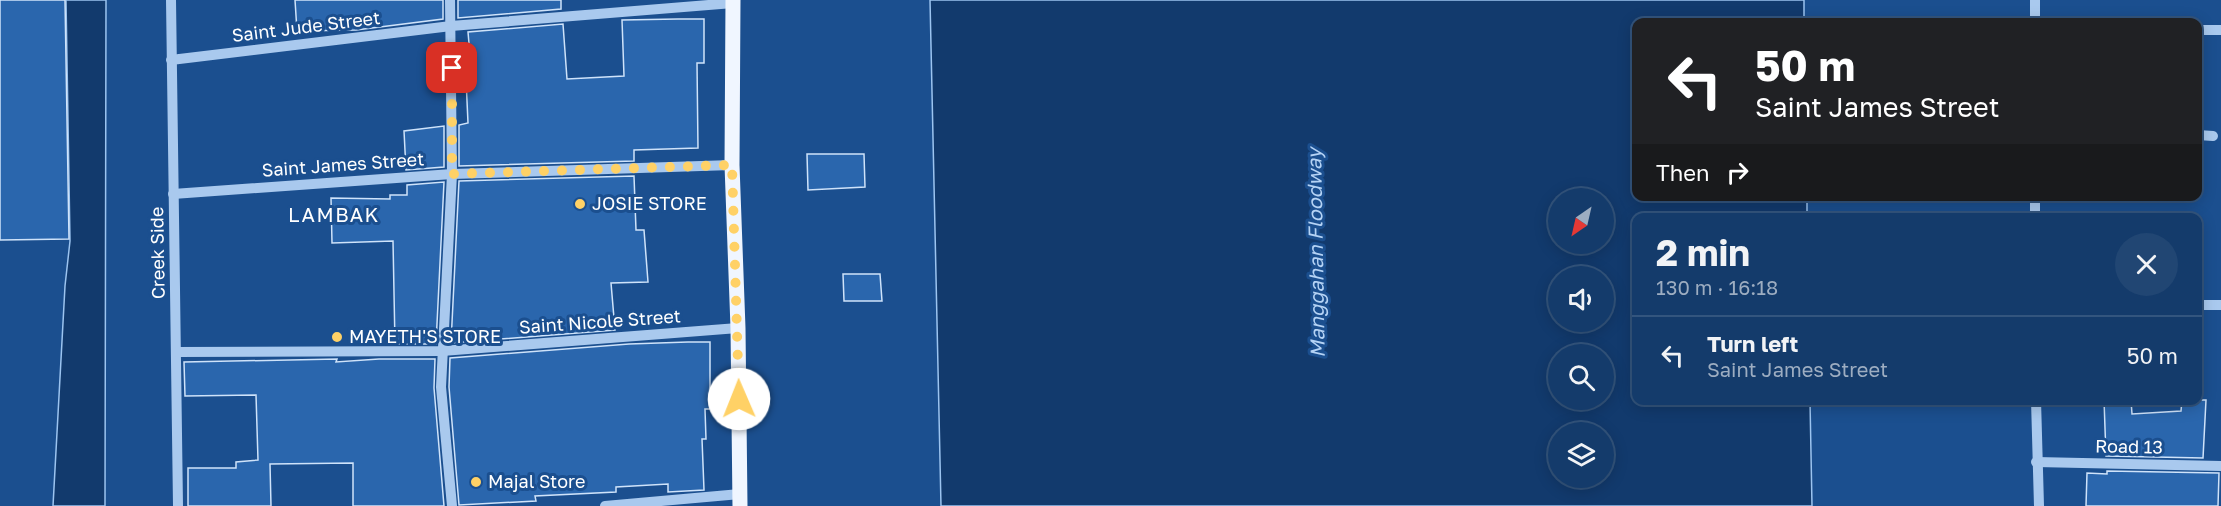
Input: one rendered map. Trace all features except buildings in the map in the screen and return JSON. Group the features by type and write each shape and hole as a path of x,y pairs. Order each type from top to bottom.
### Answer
{"main road":[{"path":"733,2 732,165 738,328 740,500"}],"street":[{"name":"Creek Side","path":"171,0 178,506"},
{"path":"450,0 452,174 441,398 452,506"},
{"path":"2035,0 2035,18"},
{"name":"Saint Jude Street","path":"171,60 451,26 733,2"},
{"path":"2202,30 2221,30"},
{"path":"2202,135 2213,136"},
{"name":"Saint James Street","path":"173,194 452,174 732,165"},
{"path":"2202,305 2221,305"},
{"name":"Saint Nicole Street","path":"176,352 442,351 738,328"},
{"path":"2036,405 2038,506"},
{"name":"Road 13","path":"2037,462 2221,466"},
{"path":"605,506 740,500"}],"water":[{"path":"66,0 106,0 105,506 53,506 65,286 70,241"},
{"name":"Manggahan Floodway","path":"930,0 1804,0 1804,18 1632,18 1632,201 1807,201 1807,213 1632,213 1632,405 1810,405 1812,506 941,506"}],"place":[{"name":"JOSIE STORE","path":"580,204"},
{"name":"MAYETH'S STORE","path":"337,337"},
{"name":"Majal Store","path":"476,482"}],"district":[{"name":"LAMBAK","path":"334,215"}],"route":[{"path":"452,68 452,174 732,165 739,399"}]}
